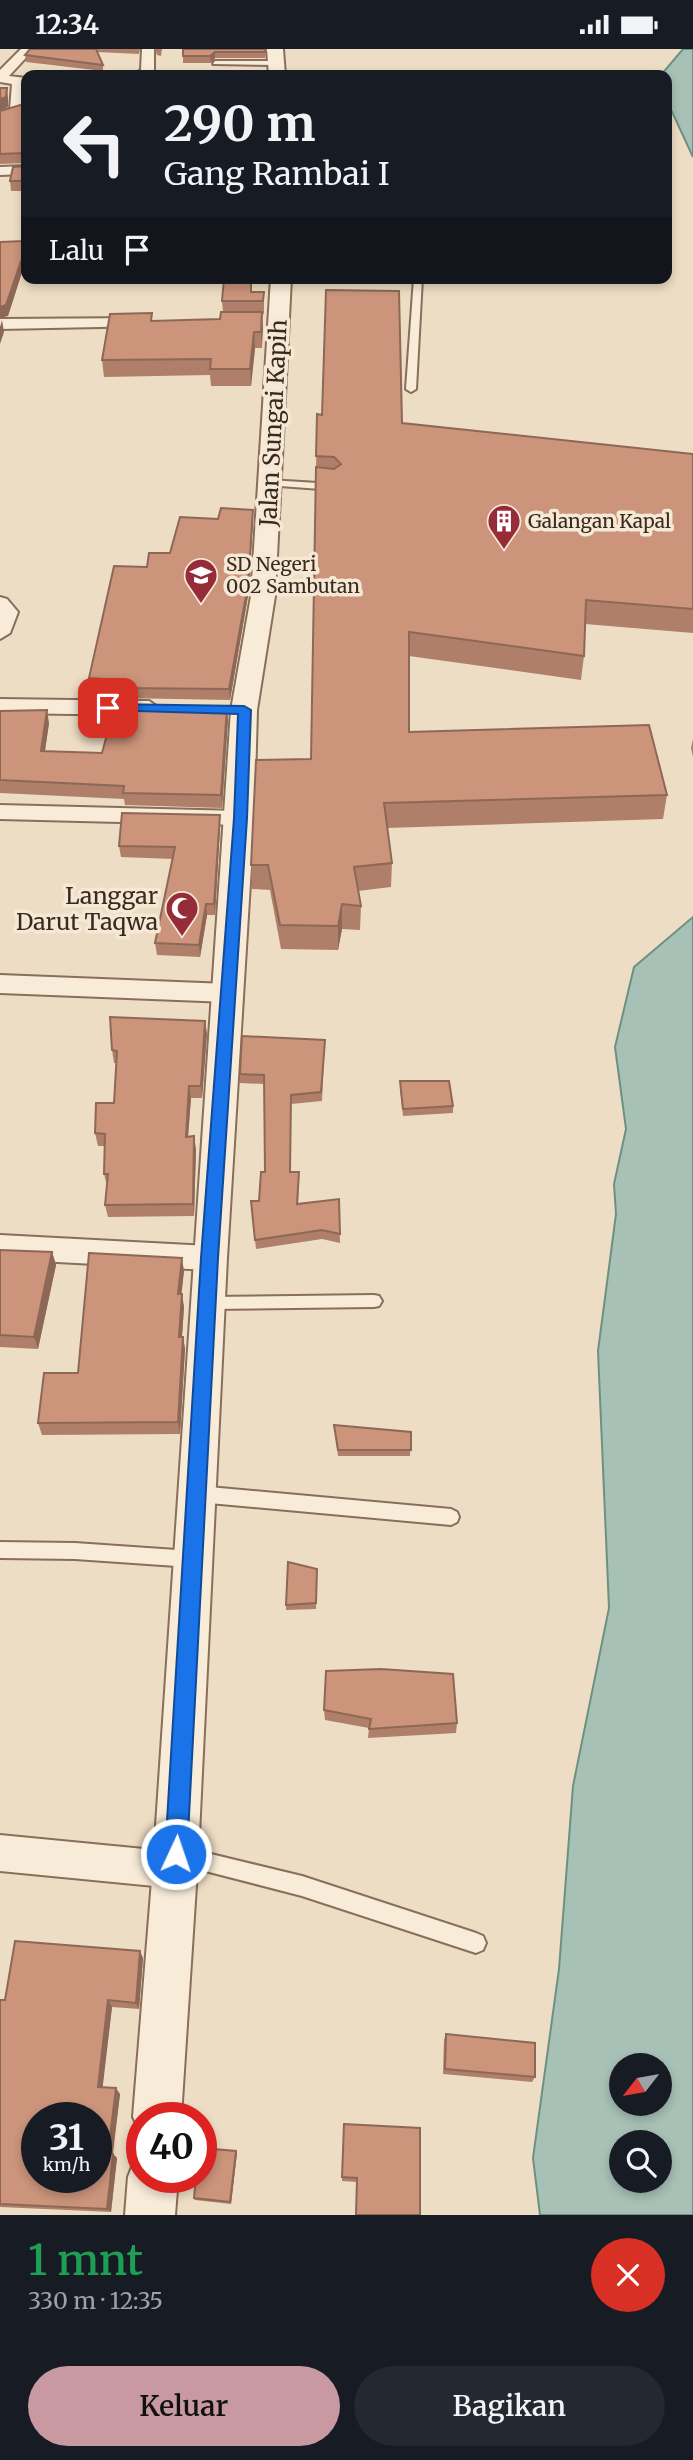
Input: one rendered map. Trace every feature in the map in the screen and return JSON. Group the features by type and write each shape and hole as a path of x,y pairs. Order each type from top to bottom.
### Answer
{"street":[{"path":"21,82 2,79 1,76 28,49"},
{"path":"147,70 148,49"},
{"path":"6,115 17,109 21,91"},
{"path":"0,171 21,170"},
{"name":"Jalan Sungai Kapih","path":"158,2102 175,1862 206,1303 240,818 231,710 263,596 270,483 272,322 280,284"},
{"path":"0,324 167,323"},
{"path":"0,603 8,612 0,633"},
{"path":"0,706 176,709"},
{"path":"0,812 240,818"},
{"path":"0,984 228,993"},
{"path":"0,1247 209,1258"},
{"path":"0,1853 175,1862"},
{"path":"150,2215 152,2193"}],"lane":[{"path":"215,63 276,62"},
{"path":"411,389 418,284"},
{"path":"270,483 334,487"},
{"path":"206,1303 374,1301"},
{"path":"196,1494 451,1517"},
{"path":"0,1550 75,1551 192,1559"},
{"path":"175,1862 302,1886 476,1943"}],"shaded area":[{"path":"683,49 693,49 693,157 672,112 672,70 665,70"},
{"path":"693,917 693,2215 540,2215 533,2158 559,1969 573,1786 609,1608 598,1351 616,1214 614,1184 626,1129 615,1047 634,967"}],"building":[{"path":"30,49 96,49 103,65 25,55"},
{"path":"183,49 265,49 265,52 215,52 210,56 183,56"},
{"path":"0,88 7,88 6,97 0,99"},
{"path":"21,105 21,153 0,154 0,111"},
{"path":"21,166 21,181 10,181 13,167"},
{"path":"21,241 21,261 6,305 0,307 0,242"},
{"path":"223,284 251,284 251,292 264,292 263,301 222,301"},
{"path":"326,290 399,291 402,423 693,454 693,609 586,600 584,656 409,632 409,732 649,725 667,795 384,803 392,863 354,867 361,906 342,904 338,926 280,925 268,865 251,865 256,760 311,759 316,467 334,469 341,464 334,457 316,456 317,414 322,415"},
{"path":"221,312 262,312 261,332 254,332 250,369 210,369 211,359 102,360 110,314 152,313 151,321 220,319"},
{"path":"221,508 253,510 248,585 229,689 120,688 121,680 89,678 114,566 147,567 149,553 170,553 180,517 218,519"},
{"path":"115,705 227,707 221,795 123,793 124,786 0,780 0,711 47,710 41,751 102,753"},
{"path":"122,813 220,815 214,904 206,904 199,945 155,943 175,847 119,846"},
{"path":"110,1017 205,1021 201,1086 189,1086 186,1137 194,1136 193,1204 105,1205 108,1174 104,1174 105,1134 95,1133 96,1103 114,1103 117,1051 112,1050"},
{"path":"242,1036 325,1040 321,1092 291,1095 290,1172 299,1172 297,1204 339,1199 340,1234 322,1230 255,1240 251,1201 259,1201 261,1172 265,1172 264,1075 240,1074"},
{"path":"400,1081 449,1081 453,1106 403,1109"},
{"path":"0,1250 52,1252 34,1337 0,1335"},
{"path":"89,1253 182,1258 178,1294 182,1294 179,1337 183,1337 178,1422 38,1423 44,1373 78,1373"},
{"path":"334,1425 411,1432 411,1450 338,1450"},
{"path":"288,1562 317,1569 316,1603 286,1605"},
{"path":"381,1669 453,1674 457,1723 369,1729 371,1719 324,1710 326,1671"},
{"path":"15,1941 140,1951 136,2003 108,2000 98,2087 116,2088 112,2120 112,2102 21,2102 21,2193 109,2193 107,2209 0,2204 0,2000 5,2000"},
{"path":"446,2034 535,2043 535,2077 445,2069"},
{"path":"344,2124 420,2128 420,2215 356,2215 357,2178 342,2177"},
{"path":"217,2149 236,2151 230,2202 194,2198 194,2193 217,2193"}],"place":[{"name":"Galangan Kapal","path":"504,551"},
{"name":"SD Negeri 002 Sambutan","path":"201,605"},
{"name":"Langgar Darut Taqwa","path":"182,938"}],"route":[{"path":"108,708 244,710 240,818 209,1258 176,1854"}]}
